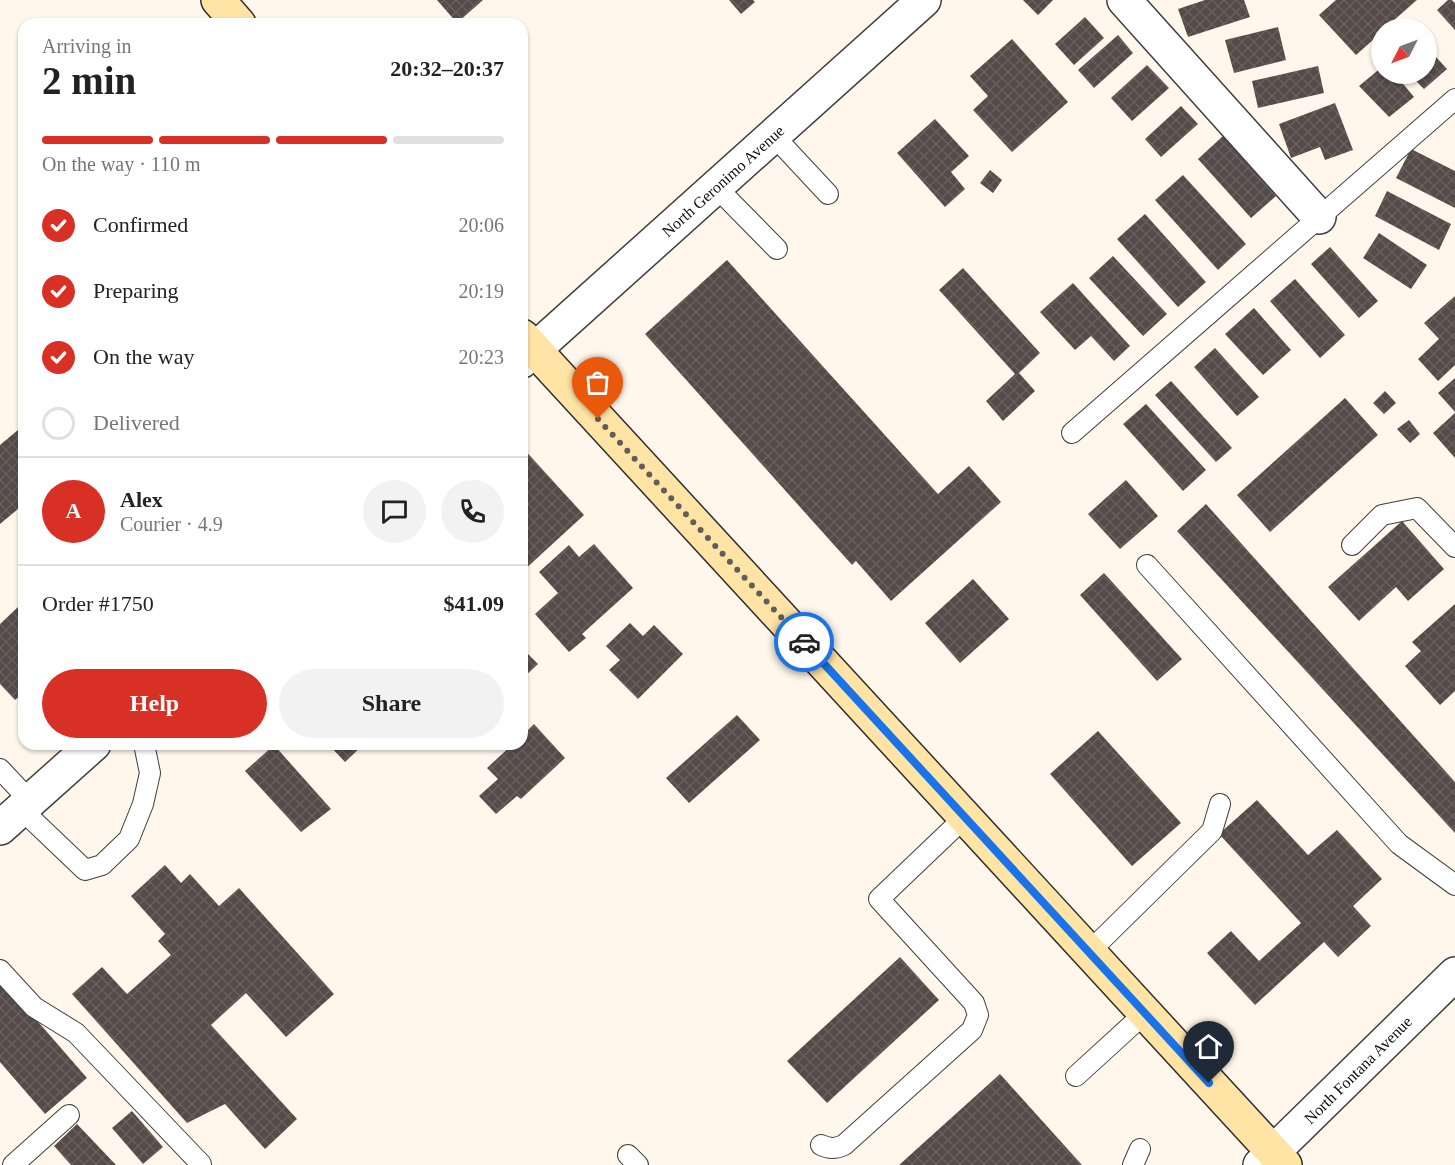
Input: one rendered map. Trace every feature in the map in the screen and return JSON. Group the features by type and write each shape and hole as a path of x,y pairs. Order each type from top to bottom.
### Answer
{"main road":[{"path":"218,0 234,18"},
{"path":"528,351 1089,952 1273,1161"}],"street":[{"name":"North Geronimo Avenue","path":"528,347 716,187 924,0"},
{"path":"1124,0 1319,217"},
{"path":"17,813 87,750"},
{"name":"North Fontana Avenue","path":"1273,1161 1455,974"}],"lane":[{"path":"1072,433 1455,99"},
{"path":"773,135 828,194"},
{"path":"716,187 777,249"},
{"path":"1352,545 1382,515 1417,508 1455,547"},
{"path":"1148,565 1399,844 1455,885"},
{"path":"0,769 17,813 85,870 102,865 129,839 143,804 150,773 145,750"},
{"path":"1089,952 1212,831 1220,804"},
{"path":"821,1145 837,1148 844,1145 972,1030 978,1015 974,1003 879,899 964,817"},
{"path":"0,970 34,1006 76,1033 201,1164"},
{"path":"1076,1076 1145,1013"},
{"path":"14,1165 69,1115"}],"building":[{"path":"437,0 483,0 463,18 453,18"},
{"path":"729,0 753,0 755,2 741,14"},
{"path":"1023,0 1053,0 1038,15"},
{"path":"1205,0 1244,0 1250,17 1188,37 1178,9"},
{"path":"1336,0 1417,0 1396,18 1371,18 1371,42 1356,55 1319,15"},
{"path":"1448,0 1455,3 1455,30 1437,10"},
{"path":"1085,17 1104,38 1074,65 1055,44"},
{"path":"1278,27 1286,60 1234,73 1225,40"},
{"path":"1118,35 1133,53 1094,88 1078,70"},
{"path":"1012,39 1068,102 1012,152 973,110 988,96 970,76"},
{"path":"1437,58 1447,69 1437,78"},
{"path":"1147,65 1169,88 1132,121 1111,98"},
{"path":"1318,66 1324,93 1258,108 1252,81"},
{"path":"1371,76 1371,84 1403,84 1414,97 1389,117 1359,86"},
{"path":"1419,84 1430,84 1424,89"},
{"path":"1335,103 1353,150 1325,160 1320,147 1291,158 1279,124"},
{"path":"1181,106 1198,124 1161,157 1145,139"},
{"path":"935,119 969,156 951,172 965,189 945,207 897,153"},
{"path":"1223,136 1276,196 1251,218 1198,159"},
{"path":"1411,149 1455,171 1455,208 1396,178"},
{"path":"990,170 1002,180 993,193 980,183"},
{"path":"1183,175 1246,244 1218,270 1155,200"},
{"path":"1387,191 1451,224 1439,250 1375,216"},
{"path":"1145,214 1206,282 1178,307 1117,239"},
{"path":"1379,233 1427,265 1411,289 1363,258"},
{"path":"1330,247 1378,301 1359,318 1311,264"},
{"path":"1113,256 1167,314 1143,336 1089,278"},
{"path":"727,260 938,494 969,466 1001,502 891,601 856,561 852,565 645,334"},
{"path":"963,268 1040,353 1019,373 1035,391 1003,421 986,401 1015,374 939,290"},
{"path":"1295,279 1345,335 1320,358 1270,301"},
{"path":"1073,283 1130,346 1114,361 1091,336 1075,350 1040,312"},
{"path":"1455,296 1455,365 1438,381 1418,359 1439,339 1424,323"},
{"path":"1254,308 1291,350 1263,375 1225,334"},
{"path":"1215,348 1259,397 1237,416 1194,367"},
{"path":"1455,378 1455,412 1438,393"},
{"path":"1171,381 1232,448 1216,462 1155,395"},
{"path":"1385,391 1396,403 1384,414 1373,403"},
{"path":"1345,398 1378,435 1270,532 1237,495"},
{"path":"1146,404 1206,470 1183,491 1123,424"},
{"path":"1455,413 1455,458 1433,433"},
{"path":"1409,420 1420,434 1410,443 1397,429"},
{"path":"18,430 18,509 0,524 0,445"},
{"path":"528,454 584,515 528,566"},
{"path":"1126,480 1158,516 1120,549 1088,514"},
{"path":"1206,504 1455,782 1455,833 1177,531"},
{"path":"1402,521 1444,569 1408,601 1396,587 1359,621 1328,587"},
{"path":"594,544 633,588 582,634 586,638 569,652 535,614 558,593 539,572 569,545 579,557"},
{"path":"1104,573 1182,659 1157,681 1080,595"},
{"path":"973,579 1009,619 960,663 925,623"},
{"path":"1455,604 1455,691 1440,705 1405,666 1421,651 1412,642"},
{"path":"18,607 18,697 15,700 0,684 0,624"},
{"path":"630,623 643,636 654,625 683,654 638,699 609,670 620,660 606,646"},
{"path":"528,654 538,664 528,673"},
{"path":"737,715 760,740 689,803 666,778"},
{"path":"534,724 565,758 521,799 517,796 496,814 479,796 498,779 487,768 506,750 528,750 528,730"},
{"path":"1098,731 1181,823 1132,866 1050,774"},
{"path":"268,750 278,750 331,809 301,832 245,771"},
{"path":"334,750 358,750 345,762"},
{"path":"1257,800 1308,855 1337,830 1382,879 1353,906 1371,926 1338,957 1324,942 1255,1005 1207,953 1231,931 1259,961 1301,923 1219,834"},
{"path":"165,865 181,883 190,874 219,906 239,888 334,994 286,1037 246,993 211,1025 297,1119 265,1149 225,1104 187,1123 72,994 102,967 127,994 171,955 158,941 165,934 131,896"},
{"path":"900,957 939,1000 827,1103 787,1061"},
{"path":"0,978 87,1078 45,1114 0,1062"},
{"path":"1000,1074 1082,1165 899,1165"},
{"path":"132,1111 163,1147 143,1164 112,1128"},
{"path":"77,1124 116,1165 71,1165 54,1146"}],"way so far":[{"path":"598,419 804,642"}],"route":[{"path":"804,642 1209,1083"}]}
